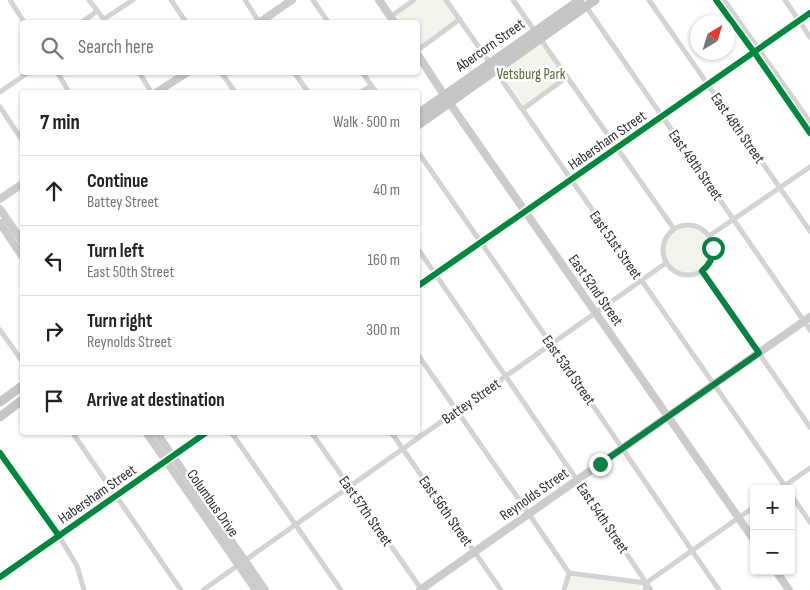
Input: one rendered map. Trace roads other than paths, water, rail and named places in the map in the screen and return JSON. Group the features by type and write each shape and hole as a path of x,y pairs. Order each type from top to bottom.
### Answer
{"main road":[{"name":"Abercorn Street","path":"420,113 447,98 582,2 595,0"},
{"name":"Abercorn Street","path":"420,123 447,98"},
{"path":"0,402 20,387"},
{"path":"0,416 20,401"}],"street":[{"path":"10,0 23,20"},
{"path":"89,0 104,20"},
{"path":"106,20 133,0"},
{"path":"171,0 185,20"},
{"path":"245,0 259,20"},
{"path":"263,20 292,0"},
{"path":"313,0 327,20"},
{"path":"379,0 392,20 414,0"},
{"name":"East 51st Street","path":"446,0 782,485"},
{"path":"513,0 674,229"},
{"name":"East 48th Street","path":"649,0 810,230"},
{"path":"716,0 810,122"},
{"path":"724,0 810,134"},
{"path":"785,0 810,37"},
{"name":"East 49th Street","path":"582,2 734,220 807,319 810,330"},
{"path":"85,20 97,11"},
{"name":"Habersham Street","path":"420,285 810,13"},
{"path":"420,49 460,19"},
{"name":"East 52nd Street","path":"420,58 750,534"},
{"path":"0,92 25,75"},
{"path":"58,75 68,90"},
{"path":"140,75 150,90"},
{"path":"160,90 183,75"},
{"path":"223,75 234,90"},
{"path":"296,75 307,90"},
{"path":"364,75 374,90"},
{"path":"523,110 567,77"},
{"path":"364,90 371,86"},
{"path":"0,107 20,137"},
{"name":"East 53rd Street","path":"420,155 719,590"},
{"path":"709,236 810,167"},
{"path":"0,199 20,185"},
{"path":"0,210 20,238"},
{"path":"0,223 20,253"},
{"path":"693,225 709,236 712,242 712,260 702,271 695,275 682,275 670,268 666,263 663,257 663,244 674,229 680,226 693,225"},
{"name":"East 54th Street","path":"420,252 651,590"},
{"name":"Battey Street","path":"203,590 666,263"},
{"path":"702,271 810,427"},
{"name":"Reynolds Street","path":"421,590 807,319"},
{"path":"0,330 20,358"},
{"path":"420,359 568,573 564,590"},
{"path":"74,435 181,590"},
{"name":"Columbus Drive","path":"149,435 169,458 242,563 265,590"},
{"name":"Columbus Drive","path":"158,435 169,458"},
{"name":"Habersham Street","path":"0,577 203,435"},
{"path":"233,435 341,590"},
{"name":"East 57th Street","path":"313,435 421,590"},
{"name":"East 56th Street","path":"392,435 501,590"},
{"path":"0,453 59,536 77,566 84,590"},
{"path":"788,485 810,468"},
{"path":"795,501 810,522"},
{"path":"568,573 646,583 750,510"},
{"name":"Columbus Drive","path":"242,563 256,590"},
{"path":"779,575 790,590"},
{"path":"645,590 646,583"}],"park label":[{"name":"Vetsburg Park","path":"531,74"}]}
